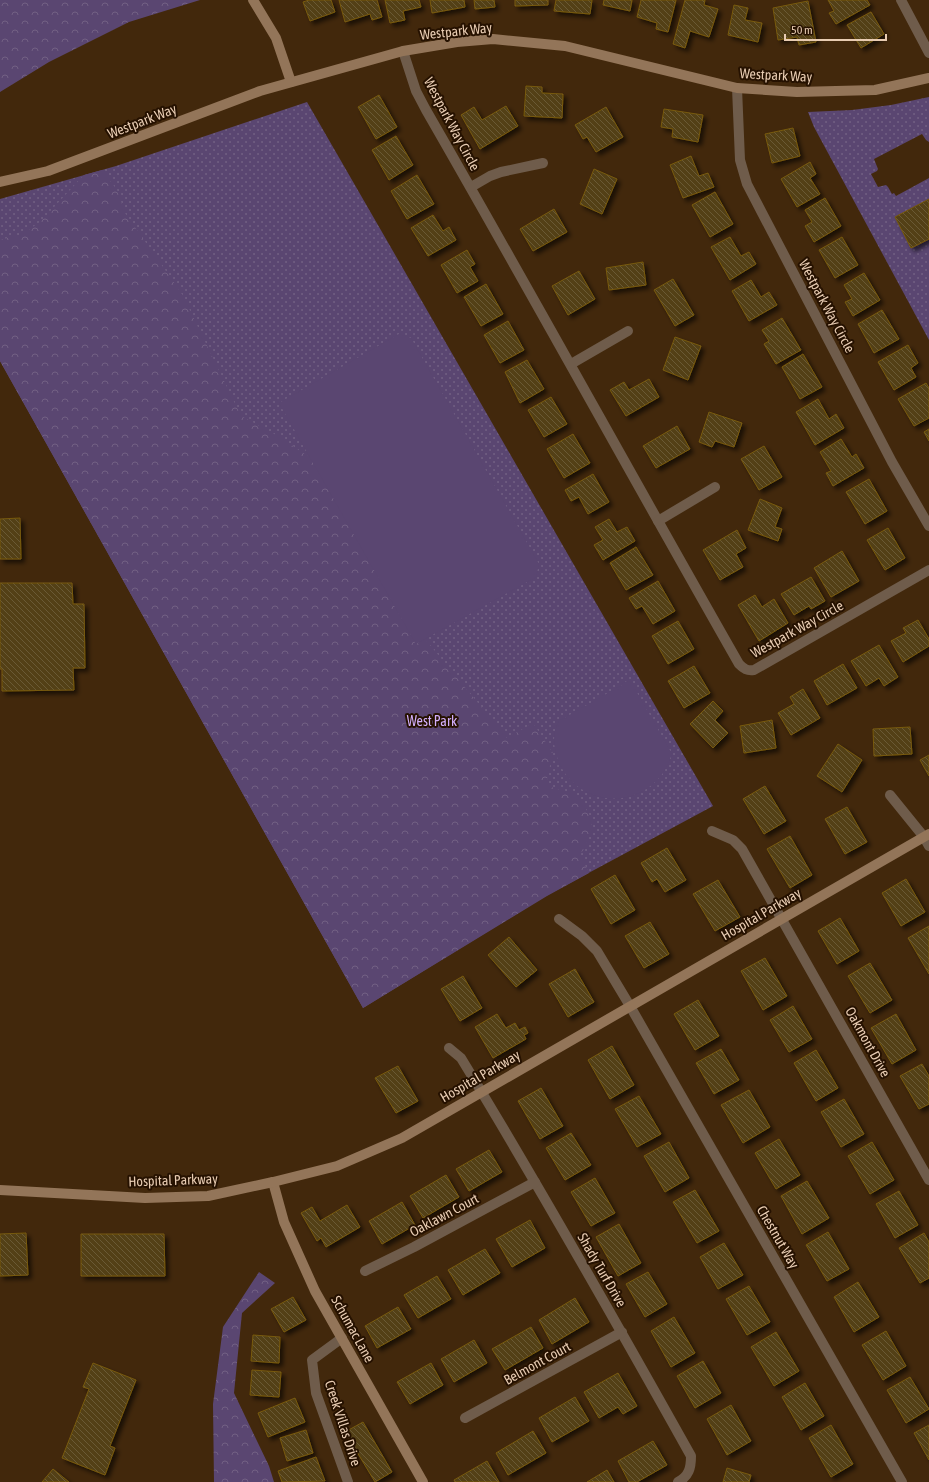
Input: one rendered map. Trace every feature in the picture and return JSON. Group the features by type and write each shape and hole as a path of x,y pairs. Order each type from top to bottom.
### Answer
{"street":[{"path":"254,0 276,38 291,82"},
{"path":"901,0 929,53"},
{"name":"Westpark Way","path":"0,182 48,171 260,91 403,51 457,42 493,39 565,46 737,88 797,92 875,90 929,78"},
{"name":"Westpark Way Circle","path":"403,51 419,97 739,664 744,669 754,670 929,570"},
{"name":"Westpark Way Circle","path":"737,88 740,160 747,184 892,462 929,526"},
{"name":"Westpark Way Circle","path":"470,188 500,172 543,164"},
{"path":"571,364 628,331"},
{"path":"658,521 715,488"},
{"path":"890,795 926,835 929,846"},
{"name":"Oakmont Drive","path":"712,831 733,840 742,849 929,1180"},
{"name":"Hospital Parkway","path":"0,1190 145,1198 208,1196 337,1166 402,1138 926,835"},
{"name":"Chestnut Way","path":"559,919 582,936 597,951 630,1006 902,1482"},
{"name":"Shady Turf Drive","path":"449,1048 461,1058 535,1182 622,1332 691,1456 691,1465 688,1473 678,1482"},
{"name":"Schumac Lane","path":"273,1182 284,1222 299,1257 316,1291 423,1482"},
{"name":"Oaklawn Court","path":"365,1271 414,1247 535,1182"},
{"name":"Belmont Court","path":"465,1418 622,1332"},
{"name":"Creek Villas Drive","path":"342,1338 312,1360 316,1393 348,1482"}],"green space":[{"path":"0,0 200,0 129,22 49,62 0,92"},
{"path":"929,97 929,142 922,134 874,159 878,169 871,174 878,187 886,185 892,194 894,193 896,196 929,178 929,199 895,217 911,248 929,239 929,340 814,127 808,112 852,110 891,105"},
{"name":"West Park","path":"307,102 713,806 544,897 363,1008 0,361 0,199 116,166"},
{"path":"102,170 117,190 125,213 182,294 241,416 278,436 312,459 416,644 425,639 507,738 533,723 553,753 547,779 549,784 553,788 574,793 586,809 591,819 592,824 587,843 580,855 589,873 547,896 363,1008 0,361 0,240 23,234 41,221 84,175"},
{"path":"399,334 411,338 539,564 536,577 416,644 279,403"},
{"path":"627,681 633,683 672,754 666,768 657,780 644,790 629,797 614,799 584,791 572,781 562,769 555,749 554,737 559,721"},
{"path":"259,1272 275,1283 242,1313 234,1393 269,1466 274,1482 214,1482 213,1404 223,1327"}],"building":[{"path":"309,0 331,0 335,12 310,21 303,2"},
{"path":"339,0 377,0 382,17 372,20 370,14 345,22"},
{"path":"385,0 419,0 421,7 403,11 405,20 390,23"},
{"path":"430,0 464,0 465,7 432,13"},
{"path":"474,0 494,0 495,7 475,9"},
{"path":"515,0 548,0 548,5 515,6"},
{"path":"556,0 592,0 590,14 554,11"},
{"path":"604,0 632,0 630,11 603,5"},
{"path":"641,0 676,0 668,32 656,29 657,23 637,17"},
{"path":"685,0 705,0 704,5 718,9 709,37 690,31 685,48 673,44"},
{"path":"828,0 867,0 870,5 836,24 829,13 834,11"},
{"path":"808,1 816,42 799,45 797,37 778,40 773,8"},
{"path":"734,5 748,8 745,20 762,23 758,42 728,35"},
{"path":"871,12 884,34 861,48 847,25"},
{"path":"526,86 542,87 542,93 563,94 562,118 524,116"},
{"path":"379,95 397,127 376,139 358,107"},
{"path":"506,106 518,126 480,149 461,115 474,107 482,120"},
{"path":"606,107 623,137 596,152 587,137 583,139 575,125"},
{"path":"664,109 703,115 698,142 672,137 673,129 661,127"},
{"path":"793,128 800,156 772,163 765,134"},
{"path":"396,136 413,165 389,180 372,150"},
{"path":"691,156 699,176 708,173 714,187 683,198 670,165"},
{"path":"810,162 816,174 810,178 820,194 797,207 781,179"},
{"path":"594,169 617,179 602,214 580,204"},
{"path":"417,175 434,204 407,219 391,191"},
{"path":"715,192 733,224 710,237 692,205"},
{"path":"825,198 841,226 814,242 805,226 812,222 805,210"},
{"path":"929,199 929,239 911,248 895,217"},
{"path":"554,209 567,232 533,251 520,229"},
{"path":"433,215 443,231 449,227 456,240 428,256 411,228"},
{"path":"730,237 741,256 749,252 756,264 730,280 711,247"},
{"path":"842,237 858,265 835,278 819,250"},
{"path":"467,250 475,264 470,267 478,281 457,293 441,265"},
{"path":"643,262 646,285 609,290 606,268"},
{"path":"579,271 595,299 568,315 552,286"},
{"path":"864,273 880,300 853,316 845,302 852,299 844,285"},
{"path":"673,279 694,315 675,326 654,290"},
{"path":"751,280 761,297 769,292 777,305 749,321 732,291"},
{"path":"486,284 503,314 481,326 464,297"},
{"path":"882,310 899,339 874,353 858,324"},
{"path":"782,318 801,350 776,364 764,344 769,341 762,330"},
{"path":"508,321 524,350 500,363 484,335"},
{"path":"675,337 701,346 688,380 663,370"},
{"path":"908,345 918,363 911,368 916,377 894,390 878,362"},
{"path":"803,354 822,387 800,399 782,367"},
{"path":"527,360 544,389 520,403 505,372"},
{"path":"649,379 659,397 626,416 610,390 624,382 629,390"},
{"path":"926,383 929,388 929,418 914,426 898,399"},
{"path":"551,397 567,424 544,437 528,410"},
{"path":"818,399 829,419 836,414 844,428 815,445 796,412"},
{"path":"709,412 742,423 734,447 715,441 712,447 699,442"},
{"path":"677,426 690,449 656,468 643,446"},
{"path":"929,429 929,441 924,432"},
{"path":"573,434 590,463 564,478 547,449"},
{"path":"841,439 852,457 856,454 864,468 833,486 826,473 831,471 820,452"},
{"path":"764,446 782,477 759,490 741,459"},
{"path":"593,474 609,502 588,514 579,497 571,501 565,490"},
{"path":"869,479 887,511 865,524 846,492"},
{"path":"760,499 782,508 775,527 782,529 778,541 748,530"},
{"path":"20,518 21,559 0,559 0,519"},
{"path":"609,519 617,532 627,527 635,541 603,560 594,545 603,540 595,527"},
{"path":"888,528 905,558 885,570 867,540"},
{"path":"737,530 746,548 736,554 743,567 720,580 703,550"},
{"path":"636,547 653,575 626,590 610,563"},
{"path":"842,551 859,581 831,597 814,568"},
{"path":"811,577 825,601 811,609 809,606 794,615 781,594"},
{"path":"658,581 675,611 653,624 642,606 636,609 629,598"},
{"path":"0,583 72,583 73,604 84,604 85,668 73,668 74,690 2,691 2,669 0,669"},
{"path":"755,595 762,607 774,599 788,623 759,641 738,605"},
{"path":"918,620 929,639 929,646 903,662 891,641 906,633 903,628"},
{"path":"678,621 694,649 668,664 652,636"},
{"path":"879,645 898,677 884,686 879,678 866,686 851,661"},
{"path":"843,664 857,688 827,705 814,681"},
{"path":"694,666 710,693 684,708 668,681"},
{"path":"803,689 820,718 791,735 778,713 794,704 790,697"},
{"path":"713,701 723,711 715,720 728,733 713,748 690,724"},
{"path":"772,720 776,748 744,753 740,726"},
{"path":"910,727 912,754 874,756 873,729"},
{"path":"838,744 862,760 842,792 817,776"},
{"path":"929,755 929,776 920,760"},
{"path":"765,786 786,821 764,834 743,799"},
{"path":"847,807 867,842 845,854 825,819"},
{"path":"790,836 812,875 790,888 767,849"},
{"path":"667,848 686,880 665,892 657,879 652,882 641,863"},
{"path":"615,875 635,910 611,924 591,889"},
{"path":"906,879 925,912 901,926 882,893"},
{"path":"718,880 740,917 715,931 693,894"},
{"path":"840,918 859,951 837,964 818,931"},
{"path":"650,922 669,954 644,968 625,936"},
{"path":"929,926 929,974 908,938"},
{"path":"509,937 537,970 516,987 488,955"},
{"path":"765,958 787,996 763,1010 741,971"},
{"path":"870,963 892,1000 870,1013 848,976"},
{"path":"575,969 594,1002 568,1017 549,984"},
{"path":"463,976 482,1008 460,1021 441,989"},
{"path":"698,1000 719,1036 695,1050 674,1014"},
{"path":"793,1006 812,1039 789,1052 770,1020"},
{"path":"497,1014 506,1028 515,1023 519,1030 525,1027 528,1033 524,1035 526,1039 493,1058 475,1027"},
{"path":"896,1014 916,1050 892,1064 871,1028"},
{"path":"612,1046 634,1085 610,1099 588,1060"},
{"path":"721,1049 739,1080 714,1094 696,1063"},
{"path":"816,1050 838,1088 816,1101 794,1063"},
{"path":"922,1064 929,1076 929,1104 919,1109 900,1076"},
{"path":"398,1066 418,1101 396,1113 375,1078"},
{"path":"541,1088 563,1126 540,1139 518,1101"},
{"path":"749,1090 770,1127 743,1143 721,1105"},
{"path":"639,1096 661,1134 637,1147 615,1109"},
{"path":"844,1099 864,1134 841,1147 821,1112"},
{"path":"571,1133 591,1165 565,1180 546,1148"},
{"path":"779,1139 800,1175 776,1189 755,1153"},
{"path":"669,1142 689,1178 665,1192 644,1156"},
{"path":"872,1142 894,1180 870,1194 848,1156"},
{"path":"489,1150 502,1172 469,1191 456,1169"},
{"path":"446,1175 459,1197 423,1218 410,1196"},
{"path":"595,1178 615,1213 591,1226 571,1192"},
{"path":"807,1181 829,1218 802,1234 781,1196"},
{"path":"695,1190 719,1231 697,1243 673,1202"},
{"path":"899,1191 918,1225 895,1238 876,1204"},
{"path":"402,1202 415,1225 382,1244 369,1221"},
{"path":"347,1205 360,1227 326,1247 321,1238 317,1241 301,1213 312,1207 320,1221"},
{"path":"530,1220 545,1248 512,1267 496,1239"},
{"path":"619,1224 641,1263 618,1276 596,1237"},
{"path":"828,1232 849,1269 827,1281 806,1245"},
{"path":"26,1233 28,1275 0,1276 0,1234"},
{"path":"924,1233 929,1242 929,1278 920,1283 899,1248"},
{"path":"81,1234 164,1234 165,1276 81,1276"},
{"path":"724,1243 743,1275 718,1289 700,1257"},
{"path":"485,1249 500,1273 463,1295 448,1270"},
{"path":"648,1272 667,1304 645,1317 626,1284"},
{"path":"437,1276 451,1299 418,1318 404,1295"},
{"path":"858,1282 879,1317 854,1332 834,1297"},
{"path":"749,1286 770,1322 747,1335 726,1299"},
{"path":"293,1297 306,1320 284,1332 271,1309"},
{"path":"575,1298 589,1322 552,1344 539,1320"},
{"path":"398,1307 411,1329 377,1348 365,1326"},
{"path":"674,1317 695,1353 671,1367 651,1331"},
{"path":"531,1327 543,1348 505,1370 492,1349"},
{"path":"886,1331 906,1366 883,1380 862,1345"},
{"path":"776,1332 799,1371 774,1386 751,1347"},
{"path":"253,1335 280,1337 279,1363 251,1361"},
{"path":"474,1340 487,1363 454,1382 441,1359"},
{"path":"703,1361 721,1393 695,1408 677,1376"},
{"path":"93,1363 136,1380 110,1446 115,1448 105,1475 62,1458 89,1389 83,1387"},
{"path":"431,1363 443,1385 410,1404 397,1382"},
{"path":"252,1370 281,1372 279,1397 250,1395"},
{"path":"618,1373 637,1406 623,1414 618,1407 599,1418 584,1392"},
{"path":"910,1377 929,1409 906,1423 887,1390"},
{"path":"805,1383 824,1416 801,1430 782,1397"},
{"path":"575,1397 589,1421 552,1442 539,1418"},
{"path":"295,1398 305,1422 268,1437 258,1413"},
{"path":"731,1405 751,1441 727,1455 707,1419"},
{"path":"363,1422 392,1472 375,1482 345,1432"},
{"path":"831,1425 853,1464 831,1477 809,1438"},
{"path":"929,1425 929,1460 914,1433"},
{"path":"306,1430 313,1453 287,1461 280,1438"},
{"path":"533,1431 546,1453 508,1475 496,1453"},
{"path":"653,1441 667,1465 637,1482 629,1482 618,1461"},
{"path":"316,1457 325,1481 282,1482 278,1471"},
{"path":"487,1461 499,1482 455,1482 454,1480"},
{"path":"727,1468 751,1475 749,1482 723,1482"},
{"path":"53,1469 69,1482 42,1482"},
{"path":"607,1470 614,1482 587,1482"}]}
